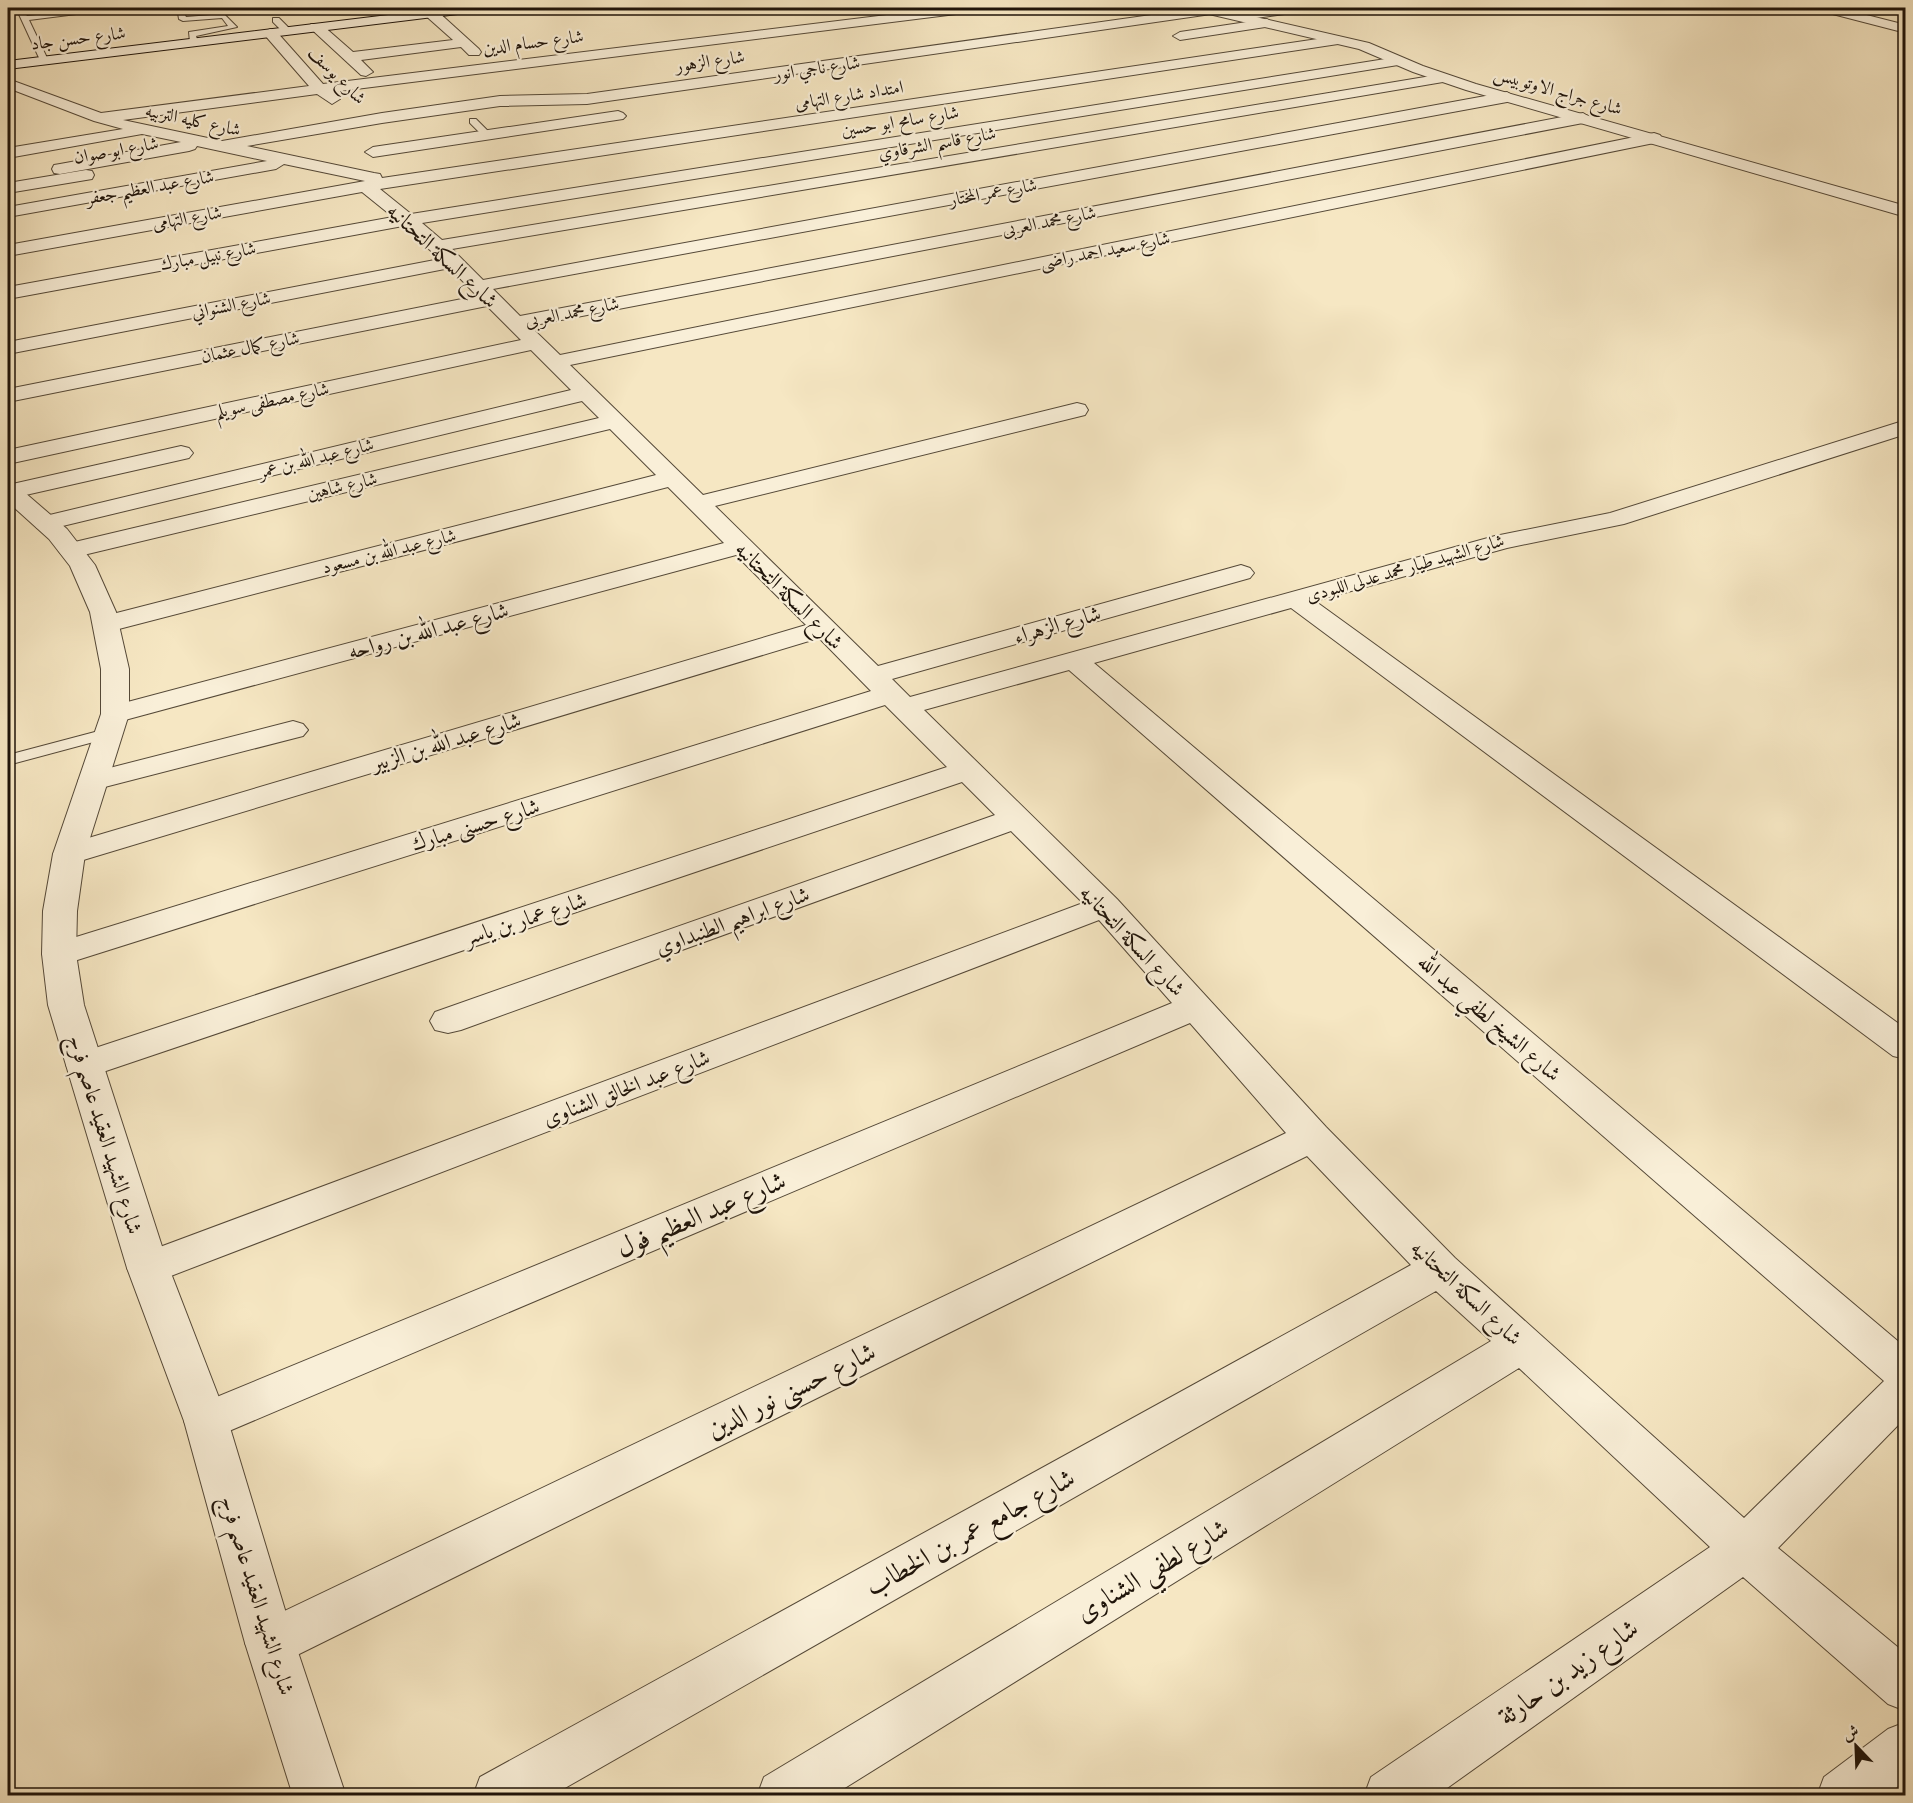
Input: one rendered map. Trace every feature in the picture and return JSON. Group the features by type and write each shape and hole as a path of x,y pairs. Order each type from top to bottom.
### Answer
{"street":[{"name":"شارع حسن جاد","path":"8,64 195,42 273,26 286,30 474,8"},
{"name":"شارع حسام الدين","path":"100,118 320,88 972,8"},
{"path":"1239,16 1299,8"},
{"path":"1826,8 1905,29"},
{"name":"شارع جراج الاوتوبيس","path":"1206,9 1364,46 1443,78 1905,212"},
{"name":"شارع الزهور","path":"220,146 524,93 592,98 1206,9"},
{"path":"431,13 463,43 495,66"},
{"path":"1161,38 1267,23"},
{"name":"شارع يوسف","path":"273,26 320,88 343,106 356,123 372,152 372,183"},
{"path":"316,27 376,81"},
{"path":"336,44 449,31"},
{"name":"امتداد شارع التهامى","path":"372,183 1338,40"},
{"path":"350,57 463,43"},
{"name":"شارع سامح ابو حسين","path":"408,220 1398,60"},
{"name":"شارع قاسم الشرقاوي","path":"446,254 1443,78"},
{"name":"شارع كليه التربيه","path":"8,83 100,118 175,137 292,161 372,183"},
{"name":"شارع عمر المختار","path":"485,293 1507,97"},
{"path":"321,110 343,106"},
{"path":"372,152 629,115"},
{"name":"شارع محمد العربى","path":"535,343 1583,118"},
{"path":"175,137 220,129"},
{"path":"8,153 146,130"},
{"name":"شارع سعيد احمد راضى","path":"535,343 1654,138"},
{"path":"8,178 220,146"},
{"name":"شارع ابو صوان","path":"8,188 220,146"},
{"name":"شارع عبد العظيم جعفر","path":"8,212 292,161"},
{"name":"شارع السكة التحتانيه","path":"372,183 1105,906 1312,1137 1440,1269 1746,1549 1905,1687"},
{"name":"شارع التهامى","path":"8,251 372,183"},
{"name":"شارع نبيل مبارك","path":"8,293 408,220"},
{"name":"شارع الشنواني","path":"8,348 446,254"},
{"name":"شارع كمال عثمان","path":"8,396 485,293"},
{"name":"شارع مصطفى سويلم","path":"8,479 535,343"},
{"name":"شارع عبد الله بن عمر","path":"58,537 586,393"},
{"path":"698,503 1077,410"},
{"name":"شارع شاهين","path":"58,537 614,421"},
{"name":"شارع الشهيد طيار محمد عدلى اللبودى","path":"889,692 1074,660 1519,537 1615,519 1905,427"},
{"path":"8,479 181,453"},
{"name":"شارع عبد الله بن مسعود","path":"106,624 673,478"},
{"name":"شارع الشهيد العقيد عاصم فرج","path":"8,479 82,565 94,588 106,624 115,669 112,723 69,854 60,910 59,954 66,1005 148,1268 206,1421 270,1643 320,1796"},
{"name":"شارع عبد الله بن رواحه","path":"112,723 741,546"},
{"name":"شارع الزهراء","path":"889,692 1241,573"},
{"path":"1295,599 1905,1047"},
{"name":"شارع عبد الله بن الزبير","path":"69,854 824,628"},
{"name":"شارع الشيخ لطفي عبد الله","path":"1074,660 1905,1374"},
{"name":"شارع حسنى مبارك","path":"59,954 889,692"},
{"path":"93,781 293,730"},
{"name":"شارع عمار بن ياسر","path":"84,1065 967,771"},
{"name":"شارع ابراهيم الطنبداوي","path":"448,1021 1016,818"},
{"name":"شارع عبد الخالق الشناوى","path":"148,1268 1105,906"},
{"name":"شارع عبد العظيم فول","path":"206,1421 1195,1007"},
{"name":"شارع حسنى نور الدين","path":"270,1643 1312,1137"},
{"name":"شارع جامع عمر بن الخطاب","path":"499,1796 1440,1269"},
{"name":"شارع لطفي الشناوى","path":"783,1796 1522,1344"},
{"name":"شارع زيد بن حارثة","path":"1390,1796 1746,1549 1905,1388"},
{"path":"1844,1796 1905,1747"}],"lane":[{"path":"20,8 44,60"},
{"path":"25,18 120,8"},
{"path":"181,15 183,19 224,16 233,27 192,34 195,42"},
{"path":"473,121 487,135"},
{"path":"8,760 112,723"}]}
